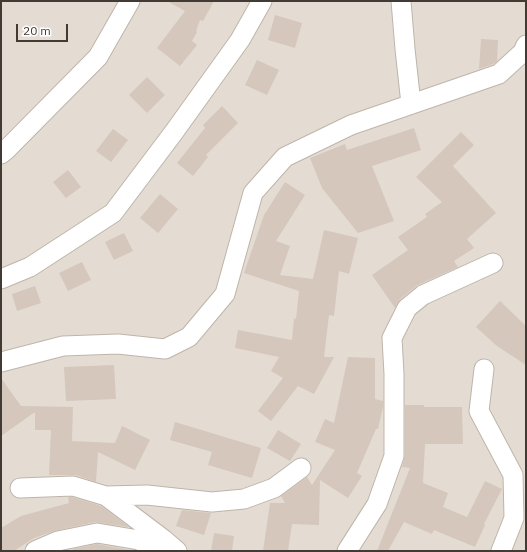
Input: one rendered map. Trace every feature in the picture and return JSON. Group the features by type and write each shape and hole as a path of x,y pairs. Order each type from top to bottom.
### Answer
{"street":[{"path":"1,154 98,57 130,1"},
{"path":"1,279 30,267 113,213 174,132 240,40 262,1"},
{"path":"401,1 410,104"},
{"path":"1,362 63,346 118,344 165,349 189,337 226,294 254,193 285,157 351,126 499,74 523,52 526,45"},
{"path":"347,551 378,504 394,456 394,374 392,338 407,308 423,295 493,263"},
{"path":"484,369 479,411 513,475 514,518 501,551"},
{"path":"20,488 73,486 106,496 147,496 212,502 244,500 274,488 300,468"},
{"path":"106,496 177,551"},
{"path":"35,551 58,541 97,533 139,540 160,551"}],"shaded area":[{"path":"1,1 526,1 526,551 1,551"}],"building":[{"path":"167,1 214,1 203,21 200,20 196,31 197,32 192,41 197,45 180,66 157,48 185,11"},
{"path":"275,15 302,23 295,48 268,40"},
{"path":"481,39 498,40 497,61 479,69"},
{"path":"257,60 279,70 267,95 245,85"},
{"path":"147,77 165,95 147,113 129,95"},
{"path":"222,106 238,123 206,155 208,157 193,176 177,163 205,128 203,125"},
{"path":"414,128 421,150 372,166 394,221 358,233 322,188 310,158 345,144 347,150"},
{"path":"113,129 128,140 111,162 96,151"},
{"path":"461,132 474,145 453,166 496,213 467,239 474,248 454,261 458,267 416,286 400,299 395,308 372,275 408,250 398,237 427,217 425,214 442,202 416,177"},
{"path":"68,170 81,187 66,198 53,182"},
{"path":"285,182 305,195 276,241 290,246 280,275 313,279 324,230 358,238 349,274 339,271 334,316 329,315 324,357 334,357 314,394 298,386 271,421 258,411 283,378 271,371 279,357 235,348 238,330 292,340 299,291 244,273 264,215"},
{"path":"160,194 178,209 158,233 140,218"},
{"path":"124,233 133,251 114,260 105,242"},
{"path":"82,262 91,280 68,291 59,273"},
{"path":"35,286 41,303 17,311 12,294"},
{"path":"500,301 526,326 526,365 497,346 476,327"},
{"path":"348,357 375,358 375,399 383,401 378,429 376,429 357,473 362,476 348,498 320,480 319,525 292,524 288,551 263,551 270,503 285,503 281,496 307,477 312,485 335,450 315,442 325,419 334,423"},
{"path":"114,365 116,399 66,401 64,367"},
{"path":"1,378 21,406 73,407 72,441 115,443 122,426 150,440 135,470 98,452 96,482 76,475 49,475 51,430 35,430 35,412 1,436"},
{"path":"405,405 424,405 424,407 462,407 463,444 425,444 423,483 448,493 443,507 467,517 485,481 502,489 484,524 485,525 475,547 434,530 432,534 404,522 388,551 377,551 410,468 402,467 405,456"},
{"path":"175,422 261,448 252,478 208,465 212,452 170,440"},
{"path":"278,430 301,444 290,461 267,448"},
{"path":"68,497 101,506 129,527 95,522 54,531 34,538 14,551 1,551 1,528 21,516 69,503"},
{"path":"182,510 211,513 204,535 176,526"},
{"path":"214,533 234,536 232,551 211,551"},
{"path":"97,544 135,551 73,551 73,549"}]}
